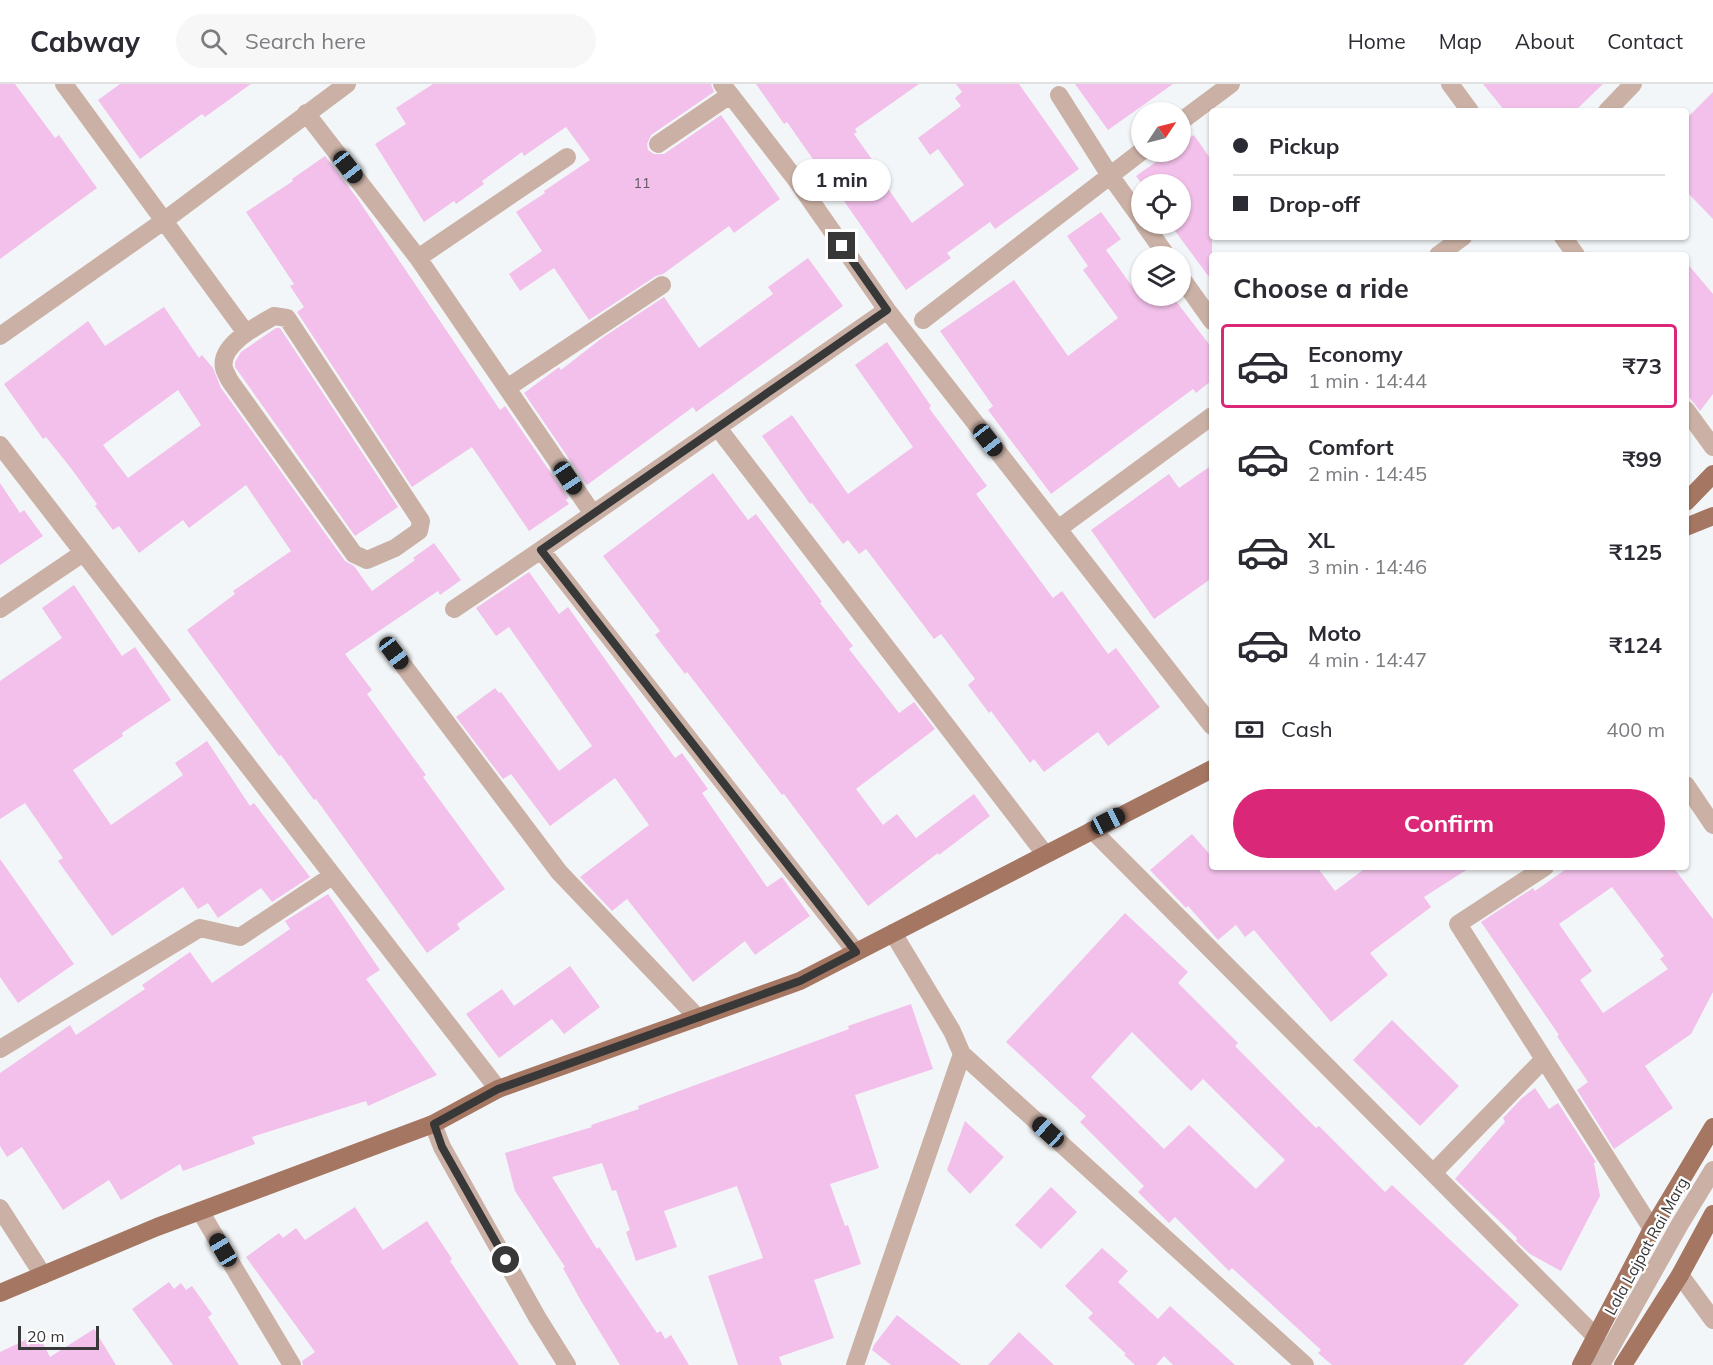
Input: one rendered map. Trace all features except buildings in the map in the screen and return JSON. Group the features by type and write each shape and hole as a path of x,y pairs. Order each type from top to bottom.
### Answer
{"main road":[{"path":"1689,498 1713,474"},
{"path":"1689,526 1713,516"},
{"path":"0,1293 200,1211 434,1124 498,1089 800,981 1209,771"},
{"name":"Lala Lajpat Rai Marg","path":"1581,1365 1652,1229 1713,1128"},
{"path":"1623,1365 1680,1275 1713,1214"}],"street":[{"path":"64,84 246,333"},
{"path":"1191,114 1231,84"},
{"path":"1450,84 1468,108"},
{"path":"1610,108 1634,84"},
{"path":"0,336 165,220 344,85"},
{"path":"658,144 726,90 797,182 887,310 1209,722"},
{"path":"1059,95 1131,205"},
{"path":"306,113 418,258 593,514"},
{"path":"418,258 567,157"},
{"path":"923,320 1131,159"},
{"path":"507,388 662,285"},
{"path":"1191,291 1209,317"},
{"path":"454,609 887,310"},
{"path":"274,316 287,318 421,521 419,531 395,548 367,560 354,554 230,381 223,367 226,351 246,333 274,316"},
{"path":"1689,414 1713,447"},
{"path":"1058,529 1209,418"},
{"path":"718,428 1045,854"},
{"path":"0,446 498,1089"},
{"path":"541,550 856,952"},
{"path":"0,609 83,553"},
{"path":"394,653 559,872 698,1018"},
{"path":"1689,789 1713,825"},
{"path":"1092,830 1596,1337"},
{"path":"1540,870 1458,924 1652,1229"},
{"path":"0,1049 200,928 240,937 333,876"},
{"path":"893,933 952,1031 962,1054 1305,1365"},
{"path":"855,1365 962,1054"},
{"path":"1433,1173 1544,1059"},
{"path":"434,1124 448,1157 537,1317 567,1365"},
{"path":"1601,1365 1713,1170"},
{"path":"0,1208 43,1275"},
{"path":"200,1211 292,1365"},
{"path":"1680,1275 1713,1320"}],"route":[{"path":"506,1260 442,1147 434,1124 498,1089 800,981 856,952 541,550 887,310 842,246"}]}
